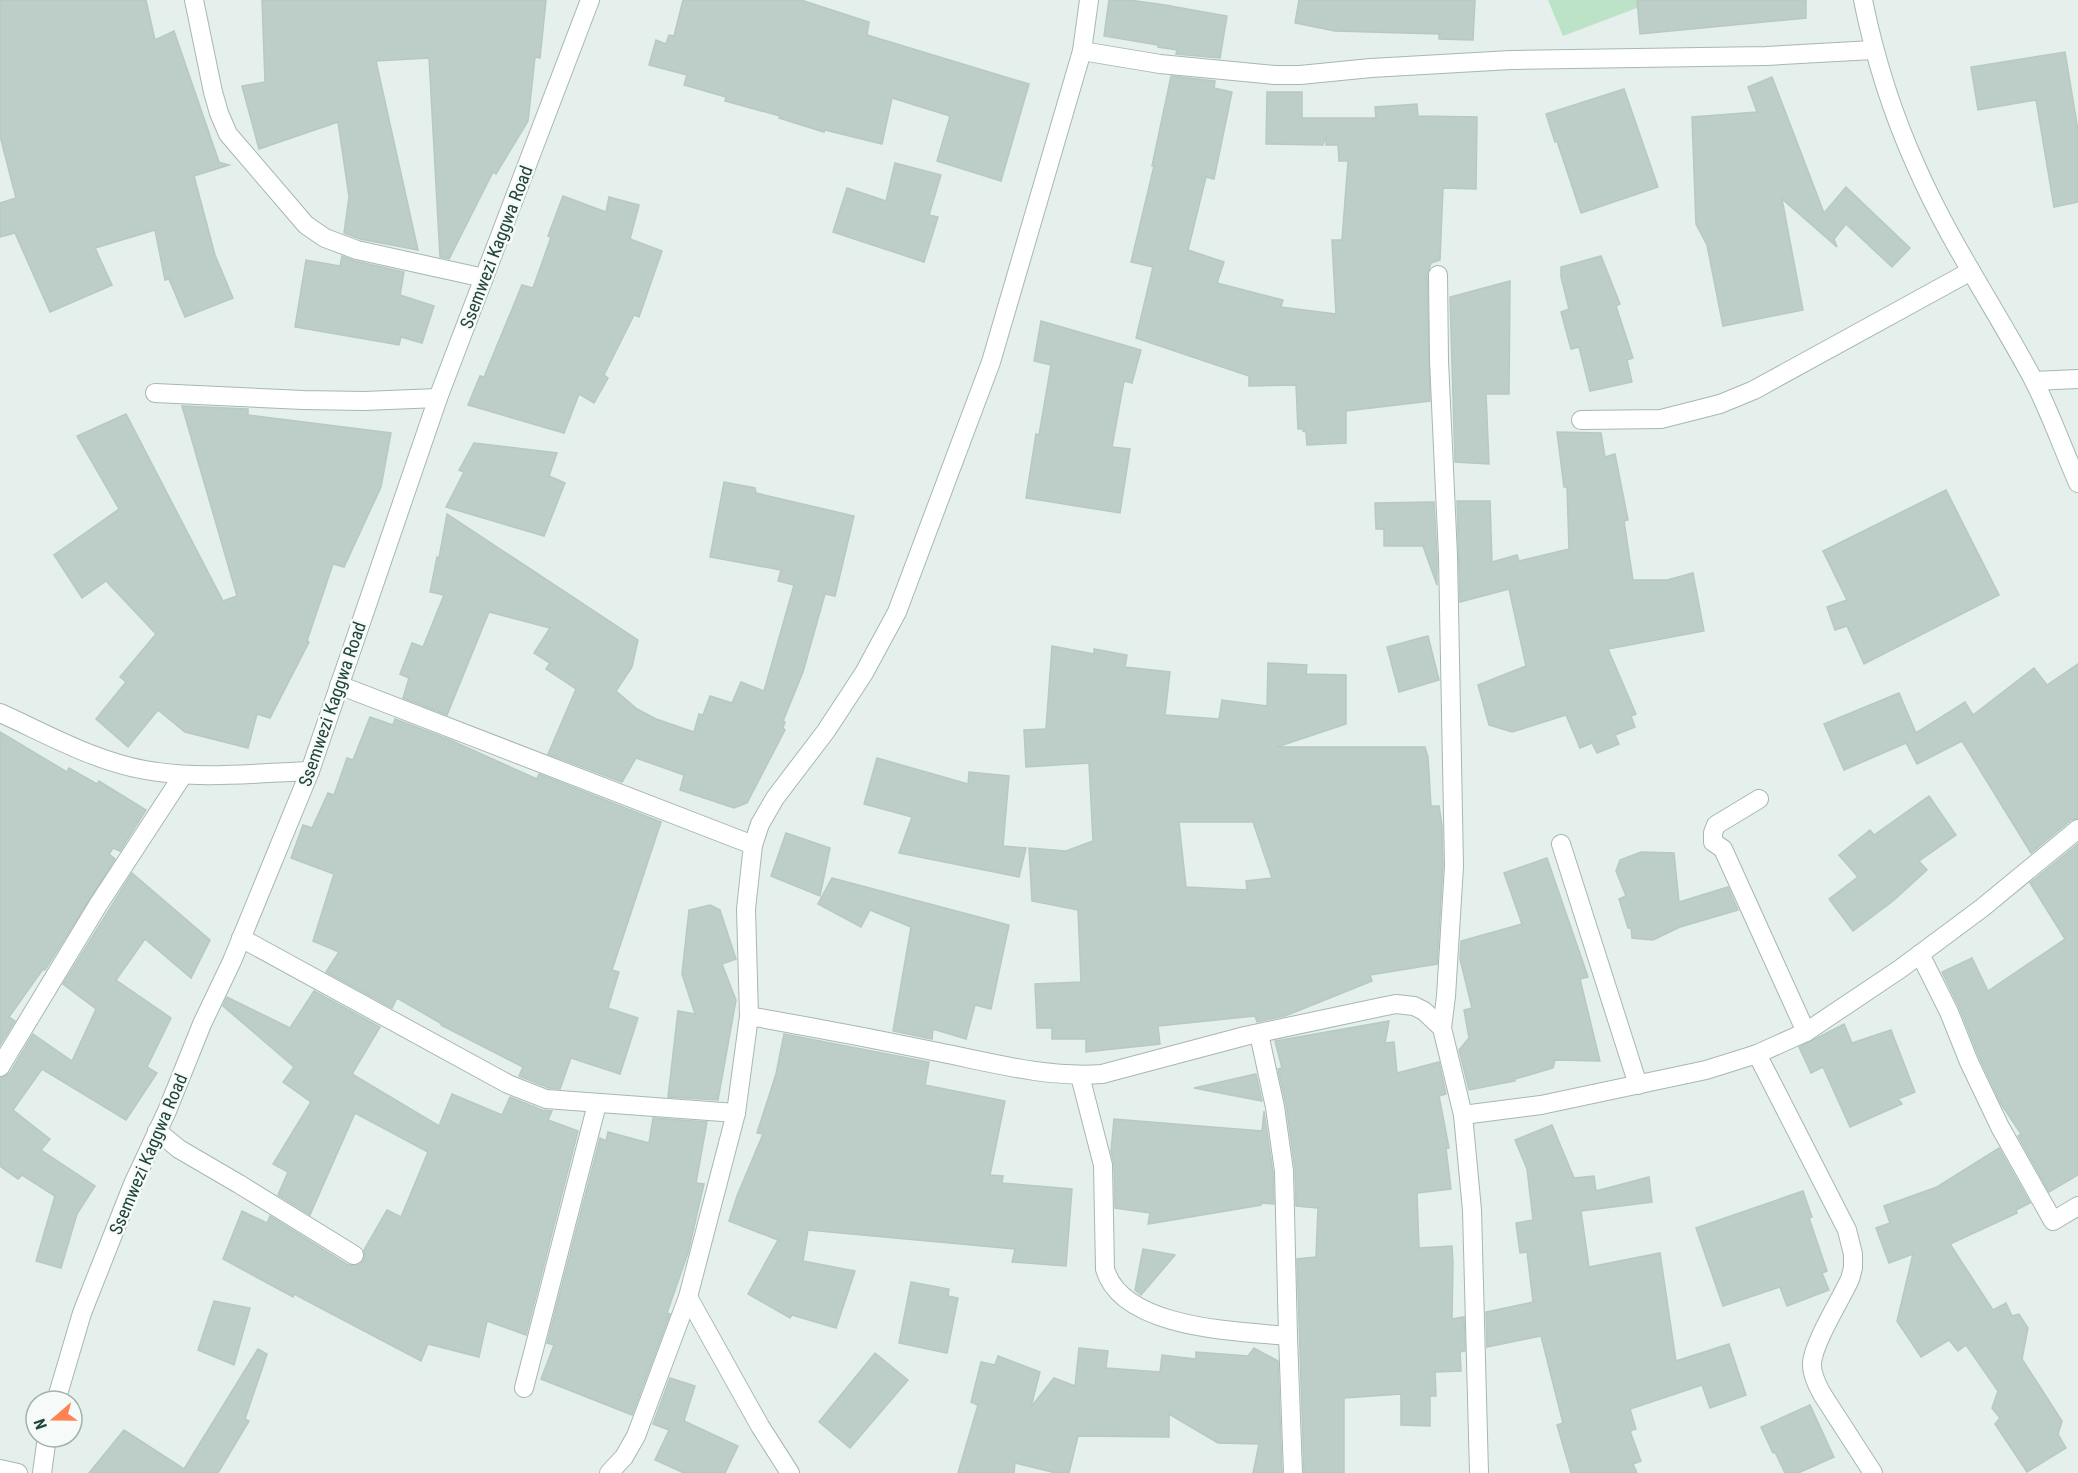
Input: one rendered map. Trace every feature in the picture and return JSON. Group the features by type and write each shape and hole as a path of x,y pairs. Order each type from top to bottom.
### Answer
{"street":[{"path":"194,0 213,92 228,134 306,225 325,238 357,249 484,278"},
{"name":"Ssemwezi Kaggwa Road","path":"60,1389 82,1313 133,1184 241,938 310,771 438,398 590,0"},
{"path":"609,1473 624,1457 636,1436 688,1298 736,1113 749,1016 746,909 753,845 760,824 775,798 826,731 864,673 897,612 991,362 1082,51 1089,0"},
{"path":"1863,0 1873,51 1892,108 1917,169 1971,271 2034,381 2078,483"},
{"path":"1082,51 1172,65 1274,75 1510,60 1755,56 1873,51"},
{"path":"1581,420 1661,419 1720,404 1754,390 1971,271"},
{"path":"1438,275 1439,361 1448,556 1454,866 1442,1028 1463,1114 1472,1210 1479,1473"},
{"path":"2034,381 2078,379"},
{"path":"155,393 303,400 364,401 438,398"},
{"path":"339,685 753,845"},
{"path":"0,713 111,762 144,770 183,775 310,771"},
{"path":"0,1066 98,905 183,775"},
{"path":"1759,799 1716,825 1713,842 1723,849 1806,1032"},
{"path":"1463,1114 1541,1105 1706,1070 1757,1054 1806,1032 1920,954 1982,908 2078,829"},
{"path":"1561,844 1638,1085"},
{"path":"241,938 508,1084 546,1099 736,1113"},
{"path":"1920,954 1949,1012 1969,1062 2000,1127 2053,1221 2078,1206"},
{"path":"749,1016 836,1031 1028,1071 1080,1076 1102,1074 1259,1034 1396,1004 1414,1006 1425,1011 1442,1028"},
{"path":"1259,1034 1275,1107 1284,1172 1293,1473"},
{"path":"1757,1054 1852,1244 1853,1268 1850,1279 1817,1347 1812,1364 1822,1394 1870,1472"},
{"path":"1080,1076 1103,1165 1105,1269 1108,1281 1116,1291 1149,1313 1183,1323 1288,1336"},
{"path":"524,1388 597,1104"},
{"path":"157,1131 179,1149 354,1256"},
{"path":"688,1298 760,1426 790,1473"},
{"path":"42,1473 45,1449"},
{"path":"0,1469 18,1473"}],"green space":[{"path":"1548,0 1658,0 1563,36"}],"building":[{"path":"0,0 146,0 155,40 174,31 218,162 229,165 194,176 215,255 233,298 185,317 169,279 165,280 155,230 95,248 112,285 50,312 15,233 0,237 0,203 16,198 0,136"},
{"path":"262,0 546,0 540,58 535,57 528,121 496,174 493,172 449,259 440,257 429,58 376,61 418,250 360,239 344,233 349,197 338,122 259,149 242,86 265,82"},
{"path":"683,0 801,0 869,22 867,35 1029,84 1001,181 937,161 950,116 892,98 882,144 825,130 824,132 779,118 780,116 725,101 726,97 684,85 687,75 649,65 656,40 666,44 669,35 674,36"},
{"path":"1109,0 1129,0 1227,16 1220,58 1176,54 1177,50 1158,47 1158,45 1104,36"},
{"path":"1299,0 1475,0 1473,40 1439,39 1439,34 1335,31 1295,23"},
{"path":"1637,0 1806,0 1806,18 1640,34"},
{"path":"2065,52 2078,130 2078,202 2054,207 2036,100 1978,110 1971,67"},
{"path":"1171,76 1215,81 1214,88 1232,92 1214,179 1206,177 1188,250 1224,262 1217,283 1283,300 1281,307 1336,314 1332,240 1342,240 1348,161 1339,161 1338,145 1326,145 1326,135 1323,145 1266,144 1267,92 1302,92 1302,118 1376,118 1375,107 1417,104 1418,116 1477,117 1476,189 1443,188 1440,260 1431,263 1427,275 1430,401 1346,411 1346,443 1307,445 1306,432 1303,431 1304,429 1298,429 1296,385 1249,386 1249,376 1136,338 1153,267 1131,262 1154,166 1152,166"},
{"path":"1772,77 1824,213 1846,187 1910,248 1892,267 1846,224 1834,239 1837,247 1782,199 1803,310 1723,326 1707,245 1696,224 1692,117 1757,112 1748,87"},
{"path":"1624,89 1658,187 1581,213 1546,114"},
{"path":"895,163 941,175 929,215 938,217 924,262 833,232 847,188 886,201"},
{"path":"563,196 606,212 609,197 639,205 630,239 662,251 639,317 634,315 604,375 608,378 594,403 579,394 564,433 468,405 480,376 484,377 522,285 533,288 551,237 548,236"},
{"path":"342,256 404,272 400,295 434,306 422,343 401,337 399,345 295,327 306,260 340,266"},
{"path":"1601,256 1620,304 1616,306 1633,358 1627,360 1632,382 1590,391 1579,347 1571,349 1561,312 1569,309 1561,277 1561,267"},
{"path":"1510,281 1509,394 1486,394 1489,464 1455,462 1450,297"},
{"path":"1041,321 1141,350 1132,383 1124,381 1112,447 1130,449 1120,513 1026,498 1036,434 1039,435 1051,365 1034,361"},
{"path":"182,406 248,409 248,415 391,433 381,487 344,567 333,564 307,641 309,642 270,718 257,714 248,748 185,732 158,710 128,747 96,719 126,682 120,677 156,634 106,581 82,598 54,555 119,509 77,436 126,414 223,601 237,596"},
{"path":"1557,432 1601,433 1605,457 1615,454 1628,520 1624,521 1633,580 1667,580 1693,573 1704,631 1608,649 1636,714 1631,716 1635,727 1615,735 1619,744 1597,753 1592,743 1580,748 1566,715 1512,732 1489,725 1478,685 1526,666 1509,589 1460,602 1457,501 1490,501 1492,562 1517,555 1519,561 1569,549 1567,487 1564,487"},
{"path":"474,443 557,453 549,476 565,483 544,536 446,507 464,472 459,470"},
{"path":"724,482 755,488 756,493 854,516 835,596 825,594 803,672 783,721 785,730 747,803 734,808 680,790 684,775 636,758 622,782 548,754 576,689 546,669 550,663 534,653 550,628 489,612 447,715 403,698 409,678 400,674 412,643 423,647 444,595 430,592 447,514 638,640 632,667 616,691 637,709 656,719 694,732 699,714 703,715 710,696 732,703 741,682 764,691 794,585 778,581 781,570 710,557"},
{"path":"1946,490 1999,595 1864,664 1847,626 1835,630 1827,607 1847,600 1823,551"},
{"path":"1434,502 1437,585 1423,546 1384,546 1384,529 1376,529 1375,503"},
{"path":"1428,636 1439,680 1399,692 1387,647"},
{"path":"1052,646 1094,654 1094,649 1127,655 1125,667 1170,672 1165,715 1219,719 1222,700 1267,706 1268,663 1307,665 1306,674 1346,675 1346,724 1277,747 1425,747 1428,757 1431,806 1439,806 1442,825 1443,866 1437,964 1370,975 1372,981 1285,1016 1257,1022 1255,1016 1158,1026 1160,1044 1086,1052 1086,1039 1052,1039 1052,1028 1037,1028 1035,984 1081,982 1078,910 1032,901 1029,848 1066,851 1093,841 1089,763 1026,767 1024,730 1046,729","holes":["1179,822 1253,822 1272,878 1246,881 1247,890 1186,887"]},
{"path":"2078,664 2078,818 2071,820 2031,853 1962,741 1917,764 1906,743 1844,770 1824,724 1899,693 1916,733 1965,702 1973,715 2034,668 2047,685"},
{"path":"370,717 393,725 395,719 448,739 537,779 539,774 661,822 612,970 619,972 608,1008 638,1018 620,1074 571,1058 560,1089 549,1088 519,1076 523,1067 441,1025 397,998 392,1008 326,972 339,952 313,941 334,874 291,858 303,825 312,828 328,793 334,795 347,758 353,760"},
{"path":"0,732 67,772 69,768 97,784 99,781 146,810 120,851 113,848 109,854 115,859 45,970 43,969 9,1017 15,1021 0,1045"},
{"path":"877,758 968,784 969,772 1009,776 1003,846 1026,848 1019,877 899,853 912,817 864,804"},
{"path":"1929,796 1956,835 1919,861 1927,870 1893,901 1853,931 1829,899 1858,877 1839,855 1870,830 1874,835"},
{"path":"786,833 830,848 820,896 771,876"},
{"path":"2078,844 2078,1175 2049,1192 2018,1136 2021,1134 2001,1104 1942,972 1972,958 1988,991 2065,939 2030,883"},
{"path":"1641,852 1674,853 1679,902 1728,887 1738,910 1680,927 1653,940 1632,938 1631,928 1628,928 1619,899 1626,896 1616,871 1620,860"},
{"path":"1547,858 1588,977 1580,979 1600,1061 1555,1060 1553,1068 1515,1079 1515,1081 1469,1090 1459,1050 1469,1038 1464,1010 1472,1008 1460,959 1461,941 1522,924 1504,873"},
{"path":"132,873 210,940 191,978 145,939 116,980 171,1018 147,1067 157,1073 126,1120 42,1069 13,1110 50,1139 41,1150 95,1186 77,1214 61,1268 36,1261 55,1196 22,1175 18,1179 0,1166 0,1078 10,1073 33,1034 72,1061 96,1009 63,984"},
{"path":"832,878 1009,925 991,1009 975,1005 966,1039 933,1029 932,1039 893,1031 911,927 870,910 861,927 818,904"},
{"path":"710,905 720,910 736,959 722,964 736,1000 718,1100 668,1097 678,1011 695,1014 682,974 689,910"},
{"path":"314,991 380,1027 352,1074 439,1126 452,1094 502,1115 510,1097 542,1110 552,1111 548,1120 578,1131 526,1335 487,1321 479,1357 428,1344 421,1361 223,1259 242,1211 267,1223 270,1216 348,1265 359,1265 364,1260 364,1250 387,1210 401,1217 428,1152 355,1113 310,1215 278,1195 288,1172 273,1164 311,1102 283,1082 294,1067 223,1006 227,997 290,1028"},
{"path":"1389,1021 1385,1043 1394,1042 1397,1073 1439,1062 1446,1094 1439,1096 1449,1148 1446,1148 1451,1189 1417,1193 1419,1248 1452,1246 1452,1319 1464,1317 1465,1351 1460,1352 1461,1371 1435,1372 1436,1396 1430,1396 1430,1426 1401,1425 1401,1394 1344,1398 1344,1473 1304,1473 1297,1259 1316,1257 1318,1208 1296,1206 1295,1169 1286,1105 1278,1069 1282,1068 1275,1041"},
{"path":"1844,1024 1852,1043 1891,1030 1915,1092 1898,1099 1902,1104 1850,1127 1823,1067 1811,1073 1799,1047"},
{"path":"784,1034 929,1062 925,1085 1005,1101 990,1175 1003,1176 1002,1183 1072,1189 1066,1266 1012,1262 1015,1249 808,1230 803,1261 855,1271 836,1328 792,1315 790,1318 748,1294 778,1240 729,1221 763,1134 757,1133 776,1074"},
{"path":"1256,1074 1262,1101 1194,1088"},
{"path":"1264,1111 1273,1172 1274,1204 1261,1203 1261,1205 1148,1224 1150,1213 1115,1208 1114,1165 1111,1151 1114,1119 1262,1131"},
{"path":"653,1118 707,1122 696,1183 704,1184 688,1253 667,1313 670,1314 632,1415 541,1379 554,1345 547,1343 600,1138 606,1141 608,1132 649,1143"},
{"path":"1552,1125 1574,1178 1594,1176 1596,1191 1649,1177 1652,1202 1581,1211 1589,1267 1660,1253 1676,1361 1729,1344 1746,1395 1710,1408 1702,1385 1630,1409 1636,1429 1630,1431 1641,1461 1633,1464 1637,1473 1571,1473 1557,1425 1563,1423 1541,1336 1487,1347 1486,1312 1533,1302 1527,1252 1520,1253 1516,1223 1533,1220 1527,1169 1515,1140"},
{"path":"1999,1148 2030,1203 2016,1210 2017,1213 1950,1244 1993,1310 2006,1303 2012,1316 2019,1314 2028,1328 2022,1359 2062,1421 2058,1434 2066,1448 2027,1472 1995,1424 2000,1418 1992,1408 1998,1391 1966,1345 1958,1351 1949,1340 1921,1357 1897,1321 1913,1254 1889,1263 1876,1228 1890,1223 1884,1206 1937,1187"},
{"path":"1803,1191 1812,1217 1809,1218 1827,1271 1822,1273 1829,1290 1787,1306 1780,1287 1723,1306 1696,1228"},
{"path":"1143,1249 1175,1255 1141,1295 1135,1290"},
{"path":"911,1282 949,1289 948,1296 958,1298 947,1353 899,1343"},
{"path":"214,1301 250,1308 234,1365 198,1350"},
{"path":"1079,1348 1108,1351 1106,1368 1160,1372 1162,1355 1196,1359 1196,1352 1248,1356 1254,1348 1278,1361 1282,1473 1253,1473 1259,1444 1218,1443 1169,1414 1169,1437 1078,1436 1069,1473 1056,1473 1015,1463 1014,1473 958,1473 978,1405 971,1402 981,1362 995,1365 998,1356 1040,1372 1031,1407 1054,1378 1075,1386"},
{"path":"258,1349 267,1354 245,1419 249,1421 218,1473 89,1473 124,1430 184,1469"},
{"path":"875,1353 908,1380 850,1448 819,1422"},
{"path":"670,1378 695,1386 684,1421 738,1446 725,1473 684,1473 655,1460 669,1430 653,1424"},
{"path":"1810,1405 1834,1457 1798,1473 1785,1473 1761,1427"}]}
